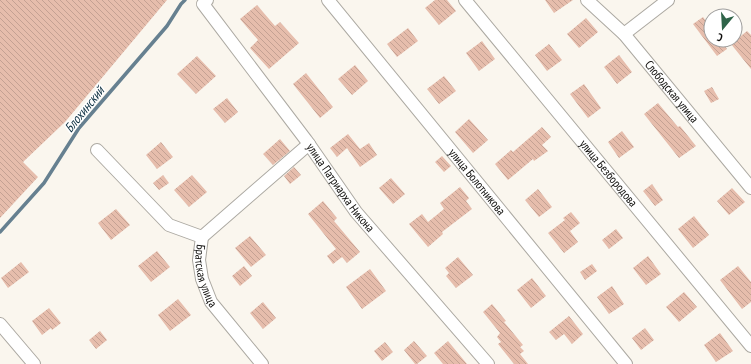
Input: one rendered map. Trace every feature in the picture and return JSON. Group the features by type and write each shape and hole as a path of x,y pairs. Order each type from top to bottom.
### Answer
{"street":[{"name":"улица Болотникова","path":"328,0 626,364"},
{"name":"улица Безбородова","path":"465,0 751,346"},
{"name":"Слободская улица","path":"587,0 624,34 751,188"},
{"path":"624,34 668,0"},
{"name":"улица Патриарха Никона","path":"205,2 309,144 356,212 488,364"},
{"path":"202,237 309,144"},
{"name":"Братская улица","path":"97,150 169,225 202,237 199,260 202,279 211,302 262,364"},
{"path":"0,324 34,364"}],"building":[{"path":"0,0 167,0 65,122 23,162 38,177 0,218"},
{"path":"435,0 447,0 456,11 439,25 425,8"},
{"path":"545,0 573,0 554,13"},
{"path":"257,5 275,26 280,22 299,43 269,69 250,48 258,40 240,19"},
{"path":"703,17 703,37 693,24"},
{"path":"586,18 598,32 579,48 567,34"},
{"path":"408,28 418,41 397,57 387,44"},
{"path":"747,31 751,35 751,69 734,48 743,48 743,34"},
{"path":"482,41 495,59 479,71 466,53"},
{"path":"549,44 562,60 547,71 535,55"},
{"path":"711,48 726,48 727,49 717,56"},
{"path":"619,55 632,72 617,84 604,67"},
{"path":"197,56 216,76 196,94 177,74"},
{"path":"355,65 368,81 352,95 338,79"},
{"path":"306,73 333,107 320,118 293,84"},
{"path":"444,76 456,91 439,104 427,89"},
{"path":"584,84 601,108 588,118 570,94"},
{"path":"712,87 719,99 711,103 704,91"},
{"path":"227,98 238,112 225,123 213,109"},
{"path":"658,103 678,127 680,126 696,146 679,158 644,114"},
{"path":"469,119 488,140 473,153 455,132"},
{"path":"542,127 551,137 542,145 548,151 534,161 533,159 508,180 495,164 511,150 513,152"},
{"path":"622,131 634,147 619,158 608,142"},
{"path":"348,134 360,149 369,143 377,155 360,167 347,148 337,157 330,148"},
{"path":"280,139 290,151 273,165 263,154"},
{"path":"161,142 173,157 157,169 146,155"},
{"path":"442,156 451,166 444,172 435,162"},
{"path":"294,167 301,175 290,184 284,176"},
{"path":"163,175 169,183 159,190 153,183"},
{"path":"192,175 207,192 189,207 174,190"},
{"path":"391,178 405,194 393,204 379,188"},
{"path":"652,184 663,200 655,206 643,191"},
{"path":"460,187 469,198 466,201 472,209 442,232 443,234 428,247 409,224 422,214 428,222 444,209 440,203"},
{"path":"732,188 745,202 729,215 717,201"},
{"path":"538,189 552,207 539,217 525,200"},
{"path":"323,201 337,218 334,221 360,252 347,263 342,257 333,264 327,256 336,249 308,214"},
{"path":"116,209 130,225 111,240 98,223"},
{"path":"571,212 580,223 570,231 578,242 564,253 548,233 565,220 563,218"},
{"path":"694,216 709,235 693,248 678,229"},
{"path":"616,229 623,238 609,249 602,240"},
{"path":"250,236 266,255 251,267 235,248"},
{"path":"157,251 170,267 151,282 138,266"},
{"path":"648,256 661,274 646,285 633,268"},
{"path":"458,257 473,275 456,288 446,276 449,273 445,268"},
{"path":"21,262 29,272 8,288 1,278"},
{"path":"592,264 597,271 585,280 580,272"},
{"path":"244,266 252,276 240,286 232,276"},
{"path":"738,266 751,282 751,302 742,309 720,280"},
{"path":"370,269 386,291 362,309 346,287"},
{"path":"532,278 546,296 531,308 517,290"},
{"path":"612,286 624,304 609,314 597,297"},
{"path":"684,292 697,307 679,322 666,307"},
{"path":"178,299 191,315 170,331 158,315"},
{"path":"263,302 276,318 263,329 250,313"},
{"path":"492,304 506,321 504,322 523,345 520,347 524,351 520,354 528,364 514,364 498,344 501,342 497,337 500,333 483,312"},
{"path":"49,308 61,323 42,335 32,321"},
{"path":"569,316 583,334 572,344 564,334 556,340 549,332"},
{"path":"645,328 654,340 641,350 632,338"},
{"path":"100,331 107,340 96,349 89,340"},
{"path":"720,333 733,351 716,362 704,345"},
{"path":"414,341 427,356 417,364 415,364 404,350"},
{"path":"448,341 467,364 443,364 434,353"},
{"path":"385,342 393,352 382,361 374,351"}],"waterway":[{"name":"Блохинский","path":"0,232 44,183 79,128 167,26 185,0"}]}
